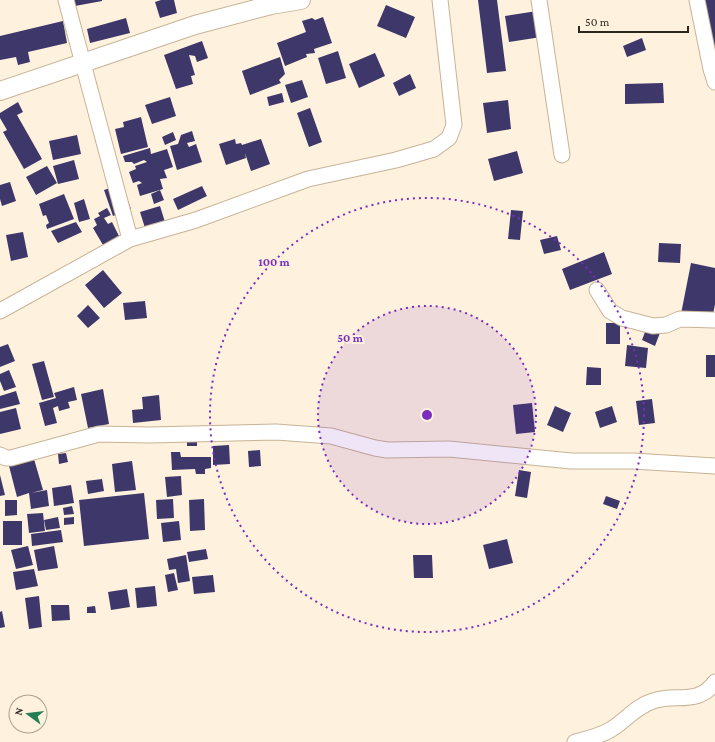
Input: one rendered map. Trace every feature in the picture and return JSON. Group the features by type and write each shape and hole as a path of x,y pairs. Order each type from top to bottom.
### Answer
{"street":[{"path":"66,0 130,239"},
{"path":"0,91 195,25 271,5 301,0"},
{"path":"0,310 130,239 196,220 308,179 396,160 434,149 449,138 454,125 440,0"},
{"path":"539,0 562,155"},
{"path":"697,0 715,82"},
{"path":"598,290 610,311 622,318 653,326 666,324 680,319 715,320"},
{"path":"0,455 6,458 11,458 99,434 150,435 276,432 331,436 387,450 449,449 571,461 655,462 715,466"},
{"path":"575,742 609,731 643,705 655,700 696,697 704,693 715,682"}],"building":[{"path":"74,0 102,0 102,1 75,6"},
{"path":"161,0 174,0 177,13 160,18 155,2"},
{"path":"478,0 497,0 506,71 487,73"},
{"path":"703,0 715,0 715,54"},
{"path":"386,5 415,17 406,38 377,26"},
{"path":"537,11 541,37 509,42 505,16"},
{"path":"323,17 332,43 314,49 315,53 306,54 307,57 285,66 277,43 306,32 302,21 312,18 315,20"},
{"path":"126,18 130,33 90,43 87,29"},
{"path":"63,21 67,43 28,52 30,62 18,65 16,57 0,60 0,36"},
{"path":"642,38 646,50 627,57 623,46"},
{"path":"202,41 208,58 197,62 195,56 189,55 195,75 191,76 193,84 176,89 164,55"},
{"path":"338,51 346,78 326,84 318,58"},
{"path":"375,53 385,76 359,88 349,64"},
{"path":"280,57 285,74 279,80 281,83 250,95 242,71"},
{"path":"410,74 416,88 399,96 393,83"},
{"path":"302,80 308,97 291,103 285,85"},
{"path":"663,83 664,103 625,104 625,84"},
{"path":"282,93 284,102 269,106 267,97"},
{"path":"170,97 176,116 152,124 145,105"},
{"path":"508,100 511,129 487,133 483,103"},
{"path":"18,102 23,112 17,115 42,159 24,169 3,132 7,130 0,118 0,113"},
{"path":"310,108 322,142 309,147 297,113"},
{"path":"141,117 148,147 121,154 115,129 124,127 123,122"},
{"path":"192,131 195,141 187,143 189,147 196,144 202,162 177,170 170,146 178,144 181,135"},
{"path":"173,132 176,140 165,145 162,137"},
{"path":"77,135 81,154 53,160 49,141"},
{"path":"235,139 236,144 241,143 242,145 261,139 270,164 251,171 245,153 246,158 226,165 219,144"},
{"path":"150,148 151,154 167,149 173,167 164,170 167,178 160,179 163,189 140,196 137,185 142,183 139,181 133,183 129,172 136,169 135,166 147,162 144,160 134,164 132,162 125,162 123,156"},
{"path":"517,151 523,173 494,181 488,159"},
{"path":"74,160 79,179 58,184 53,166"},
{"path":"47,166 57,183 36,195 26,177"},
{"path":"10,182 16,201 2,206 0,199 0,185"},
{"path":"122,184 131,209 113,216 104,190"},
{"path":"202,186 207,196 178,210 173,199"},
{"path":"160,190 164,200 154,204 151,194"},
{"path":"64,194 74,219 47,229 46,225 49,223 46,215 43,216 39,204"},
{"path":"84,199 90,219 79,222 74,203"},
{"path":"160,206 165,222 145,228 140,212"},
{"path":"107,208 111,215 104,218 108,224 112,222 119,236 103,245 93,228 97,225 94,219 100,216 98,213"},
{"path":"511,210 523,211 520,240 508,239"},
{"path":"76,222 82,232 58,243 51,231"},
{"path":"23,232 28,257 11,261 6,235"},
{"path":"557,236 561,250 544,254 540,240"},
{"path":"659,243 681,244 680,263 658,262"},
{"path":"604,252 612,274 570,290 562,269"},
{"path":"691,263 715,268 715,304 711,325 680,319"},
{"path":"103,270 122,293 104,308 85,285"},
{"path":"145,301 147,318 125,320 123,303"},
{"path":"88,305 100,318 88,328 77,316"},
{"path":"606,323 620,323 620,344 606,344"},
{"path":"648,324 661,330 655,346 642,340"},
{"path":"8,344 15,361 0,367 0,347"},
{"path":"627,345 648,348 646,368 625,366"},
{"path":"706,355 715,355 715,377 706,377"},
{"path":"44,361 54,397 42,400 32,364"},
{"path":"587,367 601,368 601,385 586,385"},
{"path":"9,370 16,387 4,391 0,381 0,374"},
{"path":"74,387 77,400 68,402 70,408 59,411 58,406 53,408 57,423 45,426 39,403 56,398 54,393"},
{"path":"103,389 109,424 88,428 81,394"},
{"path":"16,391 20,404 0,409 0,396"},
{"path":"159,395 161,420 133,423 132,410 143,409 142,397"},
{"path":"652,399 655,423 639,425 636,401"},
{"path":"532,403 535,432 516,434 513,405"},
{"path":"555,406 571,413 563,432 547,425"},
{"path":"612,406 617,422 600,428 595,412"},
{"path":"16,408 21,429 0,434 0,412"},
{"path":"187,438 197,438 197,446 187,446"},
{"path":"229,445 230,464 213,465 213,446"},
{"path":"260,450 261,466 249,467 248,451"},
{"path":"171,452 180,452 181,457 211,457 211,468 205,469 205,474 196,474 195,469 172,470"},
{"path":"66,453 68,462 59,464 58,454"},
{"path":"34,459 43,490 31,493 47,490 49,506 31,509 29,493 17,497 9,466"},
{"path":"132,461 136,490 115,492 112,464"},
{"path":"519,470 531,472 527,498 515,496"},
{"path":"0,475 5,495 0,496"},
{"path":"181,476 182,495 167,497 165,477"},
{"path":"102,479 104,491 88,494 86,481"},
{"path":"71,485 74,503 54,506 52,488"},
{"path":"144,493 149,539 84,546 79,500"},
{"path":"606,496 620,501 617,509 603,504"},
{"path":"173,499 174,518 157,519 156,500"},
{"path":"204,499 205,530 190,531 189,500"},
{"path":"5,500 17,500 17,515 5,516"},
{"path":"72,506 74,514 64,515 63,508"},
{"path":"43,513 45,531 29,533 27,514"},
{"path":"58,517 60,528 46,530 44,520"},
{"path":"74,517 74,524 64,525 64,518"},
{"path":"3,521 22,521 22,545 3,545"},
{"path":"179,521 181,540 163,542 161,523"},
{"path":"61,530 63,542 32,546 31,534"},
{"path":"507,539 513,563 489,569 483,545"},
{"path":"28,546 33,565 16,569 11,550"},
{"path":"54,546 58,568 38,571 34,550"},
{"path":"206,549 208,559 189,562 187,552"},
{"path":"186,555 190,581 178,583 176,569 169,570 167,559"},
{"path":"413,555 432,555 433,578 414,578"},
{"path":"34,569 38,586 16,590 13,572"},
{"path":"174,573 178,590 168,592 165,575"},
{"path":"213,575 215,592 194,594 192,577"},
{"path":"155,586 157,606 137,608 135,588"},
{"path":"127,589 130,607 111,610 108,592"},
{"path":"39,596 42,627 29,629 25,598"},
{"path":"51,605 69,605 70,620 52,621"},
{"path":"95,606 96,613 87,613 87,607"},
{"path":"2,611 5,627 0,628 0,612"}]}
